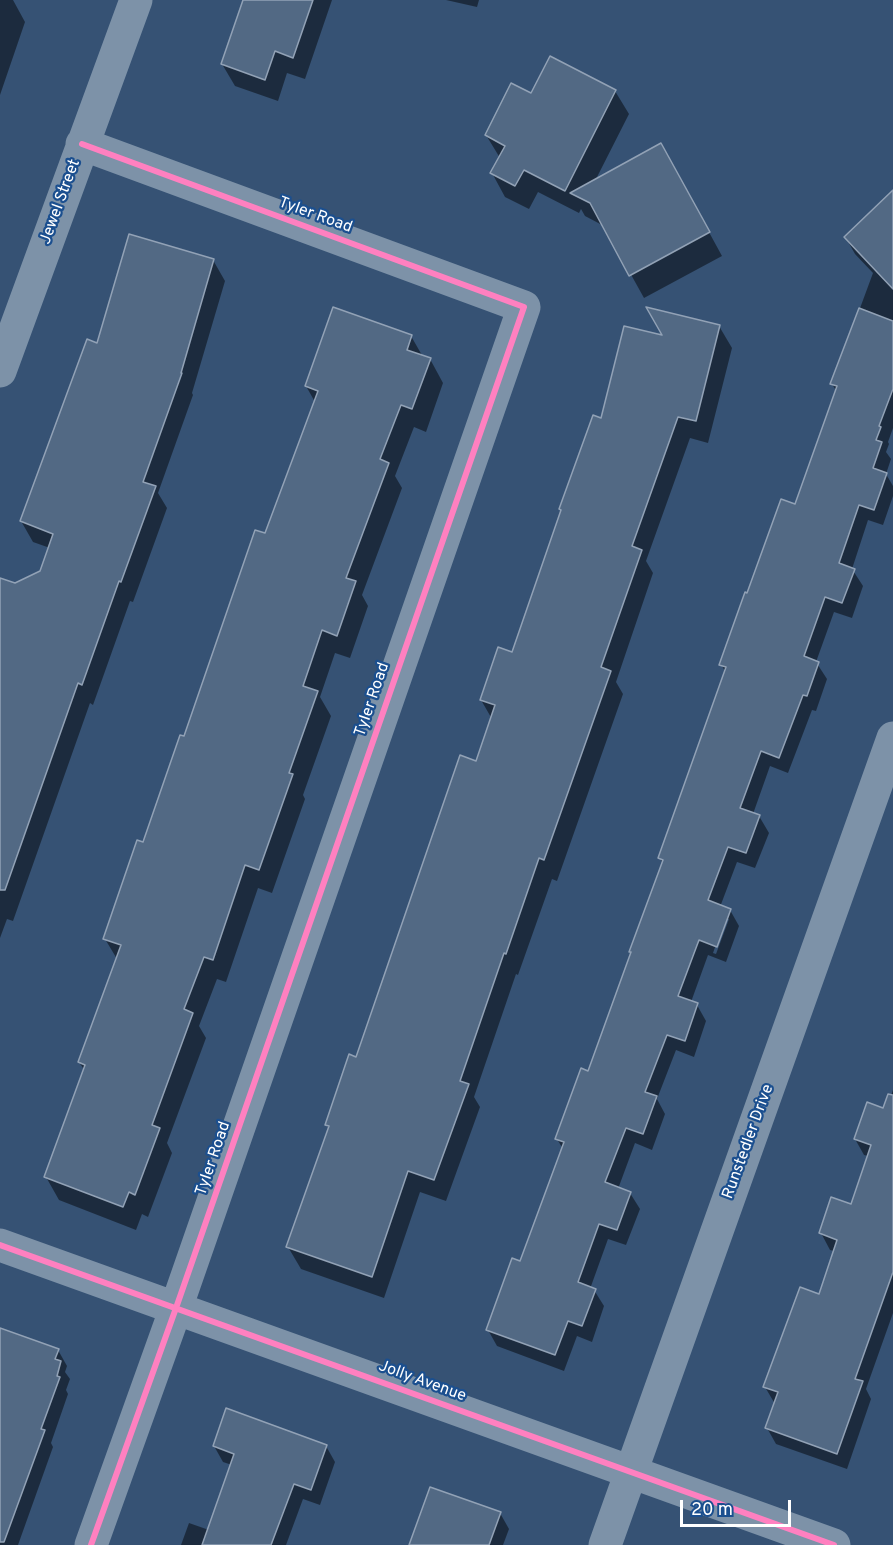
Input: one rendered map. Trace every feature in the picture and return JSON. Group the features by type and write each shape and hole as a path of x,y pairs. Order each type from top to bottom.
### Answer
{"street":[{"name":"Jewel Street","path":"0,370 136,0"},
{"name":"Tyler Road","path":"82,144 524,307 176,1308 91,1545"},
{"name":"Runstedler Drive","path":"605,1545 893,738"},
{"name":"Jolly Avenue","path":"0,1245 834,1545"}],"building":[{"path":"243,0 313,0 293,58 275,51 265,80 221,64"},
{"path":"550,56 616,90 565,191 524,170 515,186 490,173 505,146 485,135 511,83 531,93"},
{"path":"661,143 710,232 629,276 590,203 570,193"},
{"path":"893,190 893,289 844,237"},
{"path":"129,234 214,259 182,373 143,482 156,486 82,685 78,683 5,890 0,890 0,578 15,583 40,571 53,534 20,521 87,339 97,343"},
{"path":"333,307 412,335 407,350 431,358 412,409 401,405 380,459 389,463 346,578 356,581 337,636 322,630 303,686 318,691 289,773 293,774 259,870 245,865 213,960 204,957 184,1009 193,1013 152,1125 160,1128 135,1195 129,1192 123,1207 44,1177 85,1065 78,1062 121,945 103,939 137,840 143,842 180,735 184,736 255,530 265,533 318,391 305,386"},
{"path":"646,307 720,325 696,421 678,417 632,546 642,550 601,667 611,671 544,860 539,858 506,954 504,953 460,1081 469,1084 434,1180 408,1171 372,1277 286,1247 329,1126 325,1125 349,1054 356,1057 460,755 476,761 495,705 480,700 498,647 512,652 593,415 601,418 624,326 662,335"},
{"path":"859,308 893,321 893,389 879,426 881,427 876,440 882,442 873,468 887,473 874,510 859,505 839,563 855,569 842,603 825,597 804,656 819,662 807,696 803,695 779,758 761,751 740,808 760,815 746,853 728,847 708,900 731,909 717,947 699,940 678,996 698,1003 685,1041 667,1035 645,1092 657,1096 643,1134 626,1128 605,1182 631,1192 617,1230 599,1224 578,1282 596,1289 582,1326 568,1321 555,1355 486,1330 512,1258 520,1261 564,1142 555,1139 581,1068 588,1071 631,952 629,952 663,860 658,858 726,667 719,665 745,592 747,593 781,499 795,504 837,386 830,384"},
{"path":"888,1094 893,1095 893,1272 855,1379 863,1381 837,1454 765,1428 778,1392 763,1387 800,1287 819,1294 837,1240 819,1233 831,1197 851,1204 871,1145 854,1139 867,1102 883,1108"},
{"path":"0,1328 59,1349 55,1359 61,1361 57,1376 60,1377 41,1429 45,1430 4,1542 0,1542"},
{"path":"226,1408 327,1445 311,1490 294,1484 271,1545 202,1545 234,1454 213,1446"},
{"path":"430,1487 501,1512 489,1545 409,1545"}],"cycle path":[{"path":"82,144 524,307 176,1308 91,1545"},
{"path":"0,1245 834,1545"}]}
